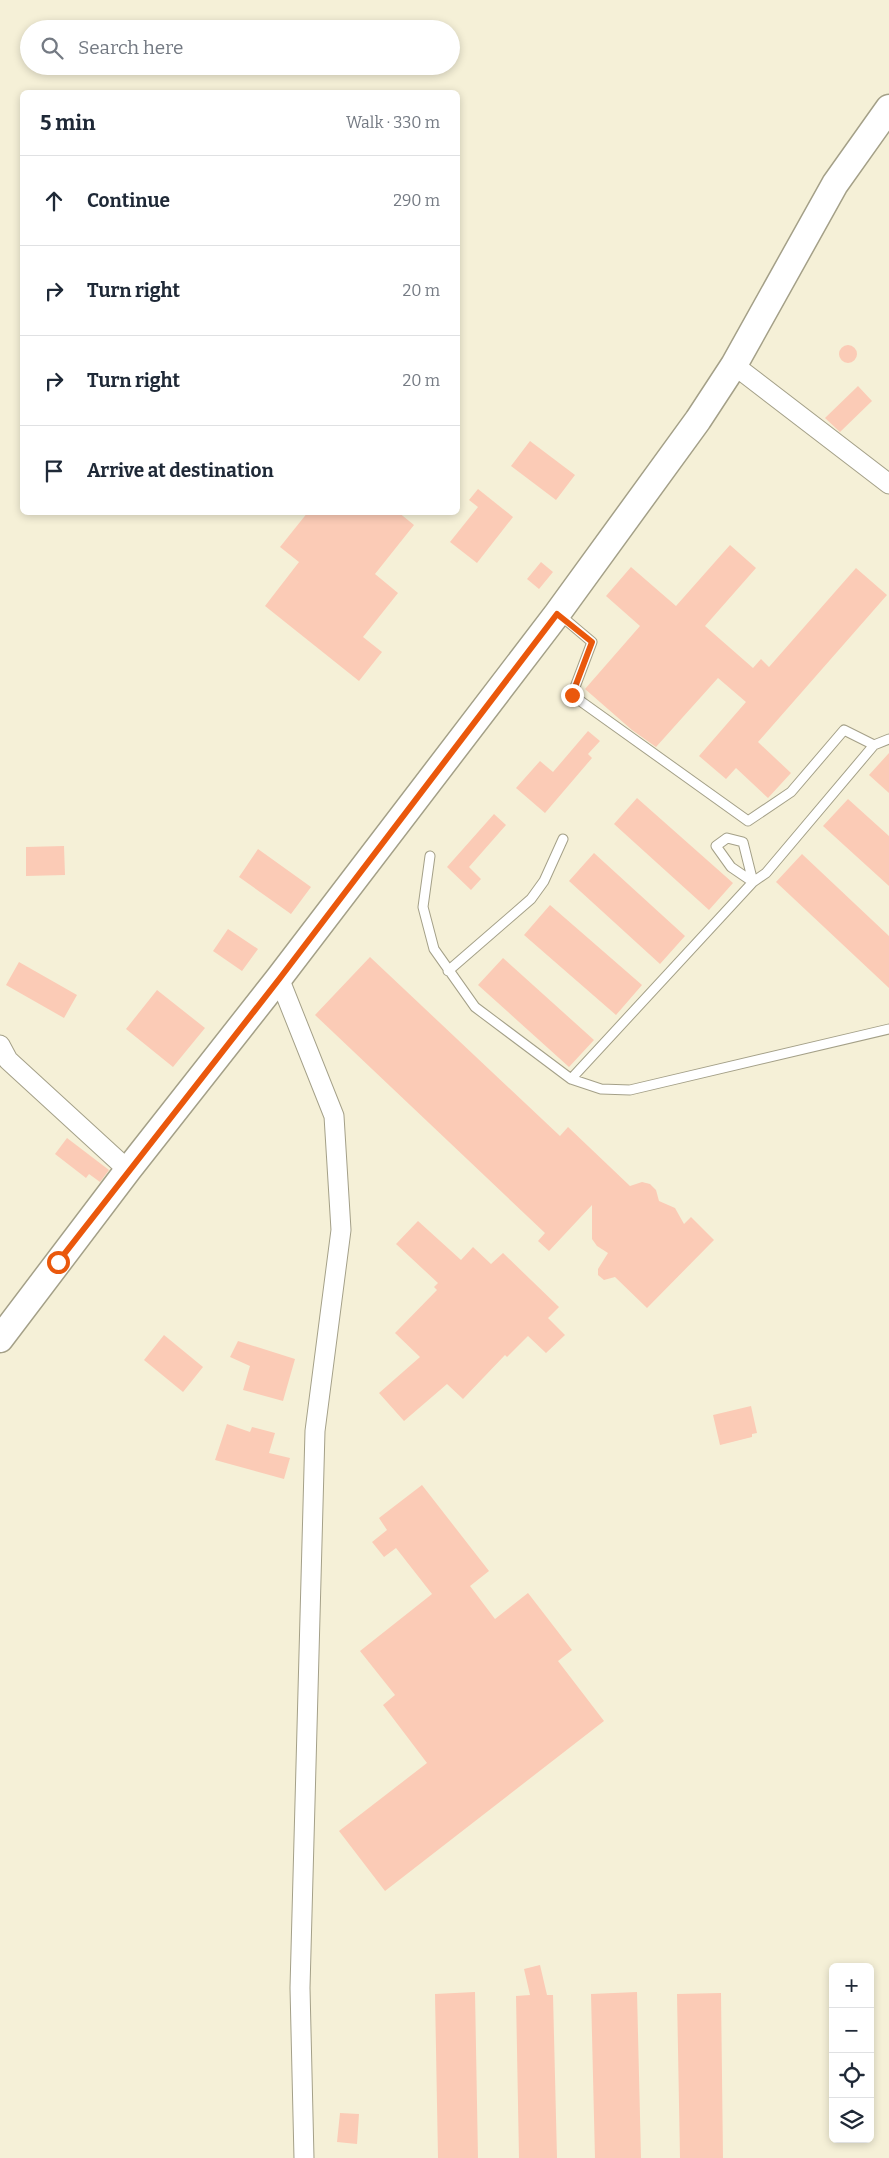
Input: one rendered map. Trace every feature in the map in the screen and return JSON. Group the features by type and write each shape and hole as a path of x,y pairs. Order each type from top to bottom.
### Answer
{"main road":[{"path":"0,1339 128,1170 280,978 557,614 692,428 734,364 835,184 889,108"}],"street":[{"path":"734,364 889,484"},
{"path":"280,978 334,1116 341,1230 314,1431 300,1988 304,2158"},
{"path":"0,1045 8,1060 128,1170"}],"lane":[{"path":"557,614 592,642 572,695 748,821 791,792 844,730 874,745"},
{"path":"571,1079 753,882 766,872 874,745 889,739"},
{"path":"727,838 743,842 753,882 731,867 716,846 727,838"},
{"path":"448,971 531,898 544,881 563,839"},
{"path":"430,856 423,906 434,949 475,1007 571,1079 601,1089 630,1090 889,1029"}],"building":[{"path":"844,345 852,345 857,350 855,361 844,363 839,358 839,350"},
{"path":"858,386 872,401 840,432 825,418"},
{"path":"530,441 575,475 556,500 511,466"},
{"path":"478,489 513,517 477,563 450,542 478,507 469,500"},
{"path":"306,515 402,515 414,525 375,574 398,593 363,637 382,652 359,681 265,606 299,562 280,547"},
{"path":"730,545 756,568 705,626 753,668 761,659 769,667 856,568 887,595 758,742 791,773 768,798 736,768 726,779 699,756 746,702 718,678 656,747 632,730 585,689 640,626 606,596 631,567 676,606"},
{"path":"541,562 553,572 539,589 527,579"},
{"path":"588,731 600,741 588,754 592,758 545,813 516,788 540,761 553,772"},
{"path":"889,753 889,793 869,775"},
{"path":"637,798 733,883 709,910 614,824"},
{"path":"848,799 889,836 889,886 823,826"},
{"path":"494,814 506,825 469,867 481,879 471,890 447,867"},
{"path":"64,846 65,875 26,876 26,847"},
{"path":"258,849 311,887 291,914 239,877"},
{"path":"594,853 685,936 660,964 569,881"},
{"path":"802,854 889,936 889,988 776,882"},
{"path":"550,905 642,985 616,1015 524,935"},
{"path":"228,929 258,949 242,971 213,951"},
{"path":"370,957 560,1136 568,1127 630,1186 642,1182 650,1184 656,1190 659,1201 675,1208 684,1224 691,1217 714,1240 647,1308 615,1277 604,1280 598,1275 598,1269 608,1253 597,1246 592,1239 592,1205 549,1251 538,1241 545,1233 315,1015"},
{"path":"503,958 594,1040 569,1067 478,985"},
{"path":"19,962 77,995 64,1018 6,985"},
{"path":"157,990 205,1028 173,1067 126,1029"},
{"path":"67,1138 109,1170 100,1182 89,1174 86,1178 55,1154"},
{"path":"418,1221 461,1260 473,1247 491,1264 503,1253 559,1307 548,1318 565,1335 546,1353 528,1336 507,1357 505,1355 463,1399 447,1384 404,1421 379,1393 420,1357 395,1333 437,1290 434,1287 438,1283 396,1244"},
{"path":"164,1335 203,1367 183,1392 144,1360"},
{"path":"238,1341 295,1359 283,1401 243,1390 250,1366 230,1357"},
{"path":"751,1406 757,1433 752,1434 752,1437 720,1445 713,1415"},
{"path":"227,1424 250,1432 252,1427 275,1433 269,1453 290,1458 284,1479 215,1460"},
{"path":"422,1485 489,1571 470,1586 495,1619 528,1593 572,1650 558,1661 604,1721 385,1891 339,1831 427,1763 383,1705 395,1695 360,1651 432,1594 396,1548 384,1557 372,1542 387,1530 379,1518"},
{"path":"540,1965 547,1995 553,1995 557,2158 519,2158 516,1996 530,1995 524,1969"},
{"path":"475,1992 478,2158 438,2158 435,1994"},
{"path":"637,1992 641,2158 595,2158 591,1994"},
{"path":"721,1993 723,2158 680,2158 677,1994"},
{"path":"340,2113 359,2114 357,2144 337,2142"}],"route":[{"path":"58,1262 128,1170 280,978 557,614 592,642 572,695"}]}
